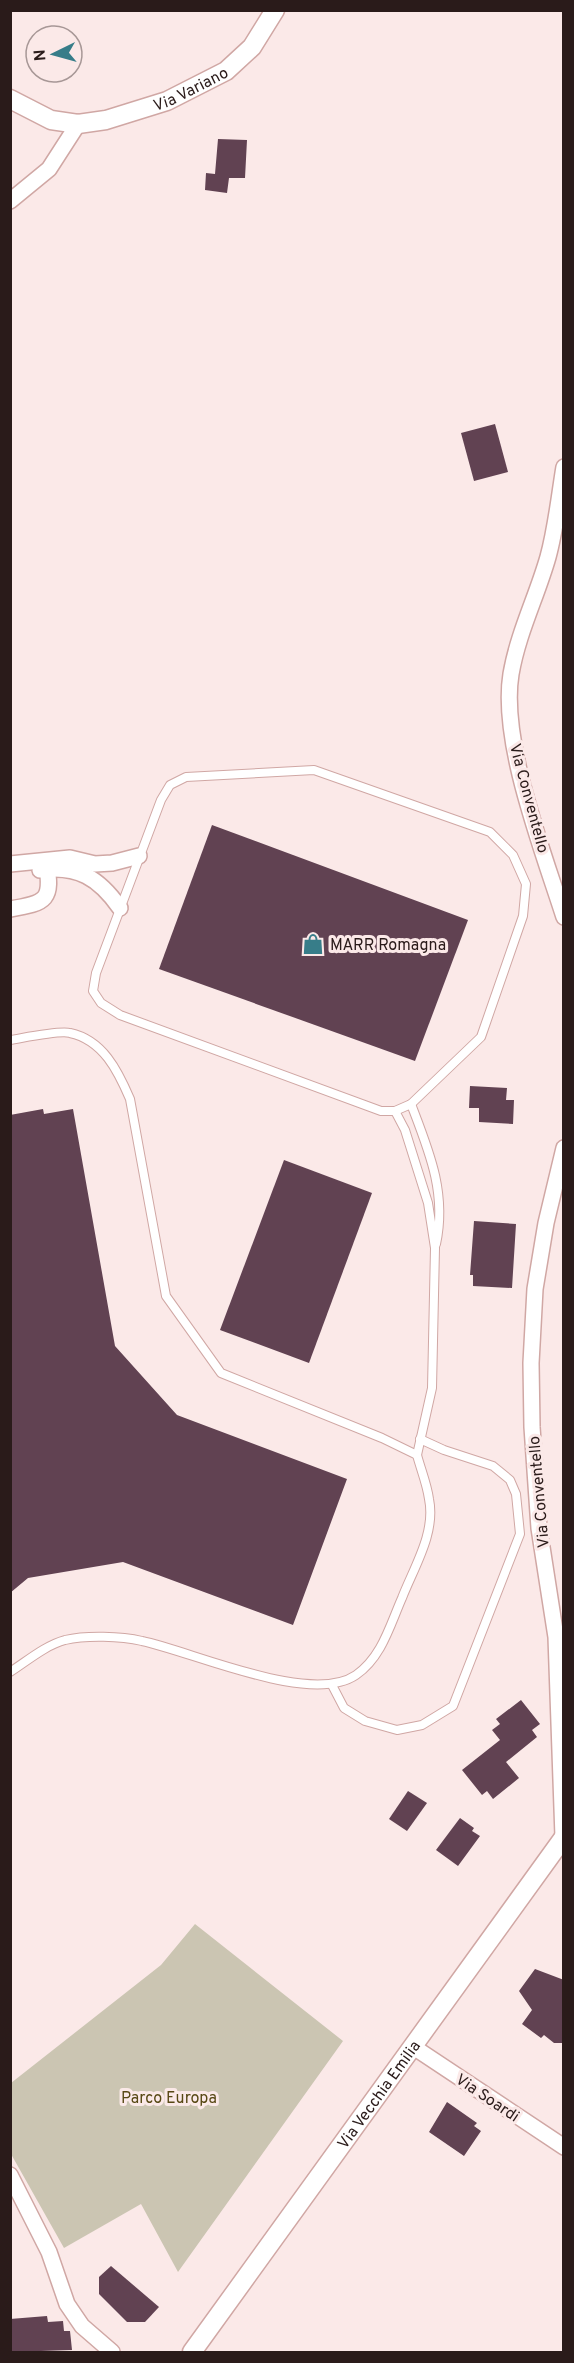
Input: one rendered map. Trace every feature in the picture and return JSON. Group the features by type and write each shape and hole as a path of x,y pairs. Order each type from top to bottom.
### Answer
{"street":[{"name":"Via Variano","path":"10,99 51,120 78,124 106,120 167,101 226,71 252,48 275,10"},
{"path":"10,201 49,169 78,124"},
{"name":"Via Conventello","path":"564,467 548,557 519,641 511,675 509,699 521,776 564,917"},
{"path":"10,874 70,858 95,864 112,863 140,856"},
{"path":"10,864 47,864 71,869 94,879 110,894 120,908"},
{"path":"10,909 37,905 45,898 50,882 47,864"},
{"name":"Via Conventello","path":"563,1837 556,1637 539,1528 532,1427 531,1363 535,1289 546,1223 564,1149"},
{"name":"Via Vecchia Emilia","path":"192,2352 563,1837"},
{"name":"Via Soardi","path":"412,2046 564,2147"},
{"path":"10,2175 49,2252 68,2304 82,2326 111,2352"}],"lane":[{"path":"314,770 490,832 513,855 526,884 523,916 481,1037 411,1104 395,1111 381,1111 120,1015 101,1003 93,991 96,973 120,908 161,800 170,785 186,777 314,770"},
{"path":"10,1040 69,1032 97,1045 118,1071 130,1099 166,1296 221,1373 382,1438 417,1455"},
{"path":"411,1104 438,1184 441,1223 435,1248"},
{"path":"10,1672 36,1654 63,1641 87,1637 140,1640 279,1681 303,1684 332,1685 356,1675 378,1654 429,1532 430,1500 417,1455 432,1388 435,1248 428,1203 405,1130 395,1111"},
{"path":"332,1685 344,1708 365,1721 397,1730 422,1725 453,1706 520,1534 516,1494 510,1480 494,1466 444,1450 420,1439"}],"green space":[{"name":"Parco Europa","path":"195,1924 343,2041 178,2272 141,2204 64,2248 11,2154 11,2083 161,1965"}],"building":[{"path":"218,139 247,140 245,178 229,178 227,193 205,190 206,173 215,174"},
{"path":"495,424 508,472 474,481 461,433"},
{"name":"MARR Romagna","path":"212,825 468,920 415,1061 159,969"},
{"path":"470,1086 507,1088 506,1100 514,1100 513,1124 479,1122 479,1108 469,1108"},
{"path":"43,1109 44,1114 73,1109 115,1346 177,1415 347,1479 293,1625 123,1562 28,1578 10,1593 10,1115"},
{"path":"284,1160 372,1193 309,1363 220,1330"},
{"path":"474,1221 516,1224 512,1288 473,1286 473,1275 470,1275"},
{"path":"521,1700 540,1724 532,1730 537,1737 506,1762 519,1778 493,1799 487,1791 482,1795 462,1770 500,1740 492,1730 500,1724 496,1719"},
{"path":"408,1791 427,1803 407,1831 389,1819"},
{"path":"460,1818 474,1828 472,1831 480,1836 458,1866 436,1850"},
{"path":"535,1969 564,1980 564,2043 554,2043 544,2035 541,2038 522,2024 532,2010 519,1991"},
{"path":"447,2102 477,2123 474,2126 481,2131 464,2156 429,2132"},
{"path":"111,2266 159,2307 145,2322 127,2322 99,2294 99,2277"},
{"path":"47,2316 48,2322 63,2321 64,2331 70,2331 72,2350 10,2352 10,2319"}],"place":[{"name":"MARR Romagna","path":"313,944"}]}
